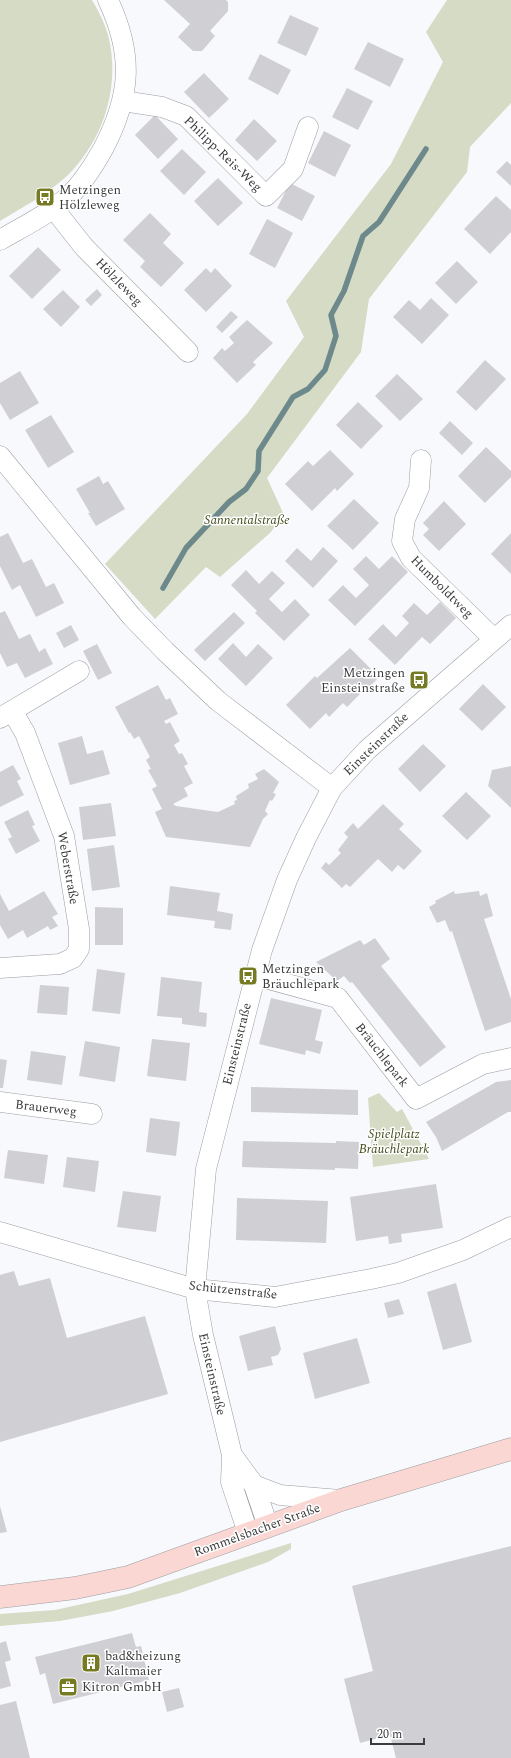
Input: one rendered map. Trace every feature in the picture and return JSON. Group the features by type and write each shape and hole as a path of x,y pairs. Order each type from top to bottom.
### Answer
{"main road":[{"name":"Rommelsbacher Straße","path":"0,1597 75,1588 128,1577 341,1500 511,1449"}],"street":[{"path":"0,240 54,209 79,185 97,160 112,131 123,101 126,74 121,36 108,0"},
{"name":"Philipp-Reis-Weg","path":"123,101 162,107 186,116 266,196 293,169 308,127"},
{"name":"Hölzleweg","path":"54,209 84,247 188,352"},
{"path":"0,456 132,617 165,651 218,701 332,788"},
{"name":"Humboldtweg","path":"421,460 419,488 405,519 402,541 411,558 494,639"},
{"name":"Einsteinstraße","path":"258,1530 230,1482 232,1455 204,1342 195,1289 206,1169 254,975 287,880 306,838 332,788 367,750 511,625"},
{"path":"7,715 79,671"},
{"name":"Weberstraße","path":"0,968 60,964 73,958 79,949 78,929 64,836 25,733 7,715"},
{"name":"Bräuchlepark","path":"254,975 338,998 416,1099 483,1064 511,1058"},
{"name":"Brauerweg","path":"0,1102 92,1114"},
{"name":"Schützenstraße","path":"0,1232 195,1289 276,1296 398,1273 463,1250 511,1227"},
{"name":"Einsteinstraße","path":"232,1455 250,1480 258,1530"},
{"path":"250,1480 280,1495 341,1500"}],"green space":[{"path":"0,0 92,0 108,34 112,57 112,76 106,112 91,146 80,161 68,175 52,188 0,221"},
{"name":"Sannentalstraße","path":"447,0 511,0 511,103 470,147 467,172 369,299 361,352 267,478 284,515 270,533 220,577 206,567 155,619 105,564 247,414 304,337 286,301 391,164 443,62 426,32"},
{"name":"Spielplatz Bräuchlepark","path":"379,1093 397,1112 402,1109 429,1159 373,1167 368,1098"},
{"path":"291,1543 291,1549 268,1562 180,1593 113,1611 60,1621 0,1626 0,1614 55,1610 128,1594"}],"building":[{"path":"164,0 226,0 228,2 228,11 210,31 215,36 202,51 193,51 178,37 190,24"},
{"path":"290,15 319,28 306,56 277,43"},
{"path":"368,42 404,59 390,87 354,69"},
{"path":"260,54 291,70 278,95 248,79"},
{"path":"204,73 229,99 209,118 184,92"},
{"path":"347,88 373,101 358,130 332,117"},
{"path":"155,115 178,139 158,159 135,135"},
{"path":"254,119 277,141 257,161 235,140"},
{"path":"324,131 351,145 335,177 308,163"},
{"path":"182,149 206,172 184,195 160,171"},
{"path":"507,161 511,165 511,186 496,172"},
{"path":"218,178 243,203 218,226 194,201"},
{"path":"290,183 315,196 302,221 277,208"},
{"path":"496,196 511,210 511,232 490,254 464,229"},
{"path":"150,213 171,234 163,243 184,263 161,287 140,267 145,261 123,240"},
{"path":"267,219 293,233 275,268 249,254"},
{"path":"38,247 61,270 32,299 9,276"},
{"path":"457,261 478,282 456,304 435,283"},
{"path":"206,268 211,273 215,268 232,286 206,312 184,290"},
{"path":"97,289 102,295 91,306 85,300"},
{"path":"63,290 80,307 61,327 43,309"},
{"path":"431,298 449,315 422,344 393,317 409,300 420,310"},
{"path":"231,311 238,317 222,333 216,327"},
{"path":"247,320 273,343 253,362 256,365 237,383 213,358 222,348 225,351 234,343 229,337"},
{"path":"485,360 506,379 476,411 456,392"},
{"path":"20,371 39,403 10,420 0,403 0,383"},
{"path":"397,374 423,399 400,421 375,396"},
{"path":"358,402 383,426 361,449 336,425"},
{"path":"51,415 74,452 48,468 25,430"},
{"path":"450,421 473,443 462,455 439,433"},
{"path":"486,447 511,471 511,477 485,503 458,476"},
{"path":"330,450 354,474 337,491 335,488 312,511 285,484 308,461 313,466"},
{"path":"99,476 103,484 108,481 125,509 96,526 76,489"},
{"path":"354,499 379,523 353,550 327,526"},
{"path":"444,501 466,524 439,551 423,535 429,529 423,523"},
{"path":"8,533 23,563 32,559 46,587 54,583 64,603 36,617 20,585 12,590 0,566 0,537"},
{"path":"511,533 511,574 491,554"},
{"path":"323,547 338,561 313,588 285,561 297,548 311,561"},
{"path":"366,556 379,569 392,556 408,572 355,626 328,600 343,585 356,598 369,585 353,569"},
{"path":"246,570 259,584 272,571 285,583 269,599 282,612 295,599 310,615 284,641 255,613 257,611 231,585"},
{"path":"440,602 456,618 430,644 422,637 395,665 368,639 383,624 396,637 409,623 402,616 414,603 427,615"},
{"path":"5,611 19,639 30,634 39,652 45,648 53,664 25,678 17,663 7,667 0,653 0,613"},
{"path":"234,612 245,623 205,661 194,650"},
{"path":"71,625 79,640 64,648 56,633"},
{"path":"233,643 246,657 258,644 273,658 246,686 218,659"},
{"path":"97,644 112,673 98,680 83,651"},
{"path":"350,648 371,669 369,672 377,679 365,692 355,683 352,686 360,694 347,707 343,703 329,717 326,713 310,729 286,705 315,676 317,678"},
{"path":"483,684 506,707 482,731 459,709"},
{"path":"158,685 166,700 170,698 178,714 164,721 166,724 170,722 180,741 174,745 179,754 182,753 188,764 184,766 193,783 184,788 188,796 173,804 176,806 218,812 235,804 234,801 237,800 236,796 249,788 248,784 258,779 255,774 264,769 279,782 273,793 276,794 272,801 270,800 265,811 268,814 263,819 250,847 166,837 155,812 162,809 152,789 157,786 148,770 151,769 146,760 150,757 139,736 134,739 130,732 129,733 115,707"},
{"path":"82,736 87,754 103,750 110,774 70,785 58,743"},
{"path":"423,744 446,766 420,792 398,769"},
{"path":"13,765 21,779 17,781 24,795 0,807 0,772"},
{"path":"511,766 511,808 488,786 492,770"},
{"path":"466,792 491,816 467,840 442,816"},
{"path":"111,803 116,836 83,840 79,807"},
{"path":"383,804 404,824 399,829 422,851 404,870 398,865 392,872 378,859 350,887 346,884 342,888 321,868 326,862 329,865 341,853 338,850 348,837 344,833 353,823 358,829"},
{"path":"28,810 35,825 32,826 40,841 16,854 8,839 12,837 4,822"},
{"path":"114,845 120,887 92,891 87,849"},
{"path":"170,886 220,893 217,911 233,914 231,930 214,928 215,921 167,915"},
{"path":"44,891 58,914 52,917 58,926 50,930 48,926 27,938 23,930 8,939 0,925 0,894 9,911"},
{"path":"454,891 455,894 479,891 480,896 487,893 493,916 484,919 511,999 511,1022 485,1031 452,931 450,932 445,920 437,923 429,907 436,903 435,901"},
{"path":"95,907 123,908 123,945 95,945"},
{"path":"375,938 390,959 381,966 446,1047 420,1067 352,982 350,983 344,976 337,981 316,962 360,940 364,945"},
{"path":"97,969 125,973 120,1014 92,1011"},
{"path":"161,977 202,982 199,1012 207,1013 206,1027 182,1024 182,1018 157,1016"},
{"path":"40,985 69,987 67,1015 37,1013"},
{"path":"271,998 322,1010 315,1040 323,1042 320,1054 306,1050 305,1055 259,1044"},
{"path":"152,1039 190,1043 186,1081 147,1076"},
{"path":"85,1041 120,1047 115,1082 79,1076"},
{"path":"31,1051 66,1056 62,1085 27,1080"},
{"path":"0,1059 7,1060 3,1088 0,1088"},
{"path":"511,1080 511,1112 508,1112 442,1151 436,1137 426,1122 496,1082"},
{"path":"251,1087 358,1090 358,1115 251,1112"},
{"path":"150,1118 180,1122 176,1156 146,1152"},
{"path":"243,1141 359,1142 358,1169 335,1168 335,1170 242,1167"},
{"path":"8,1150 48,1155 44,1184 4,1178"},
{"path":"67,1157 99,1161 95,1192 63,1187"},
{"path":"436,1184 443,1228 401,1234 402,1242 389,1244 388,1236 356,1241 350,1197"},
{"path":"123,1191 161,1196 156,1232 117,1227"},
{"path":"237,1198 328,1201 326,1243 236,1240"},
{"path":"14,1271 19,1286 50,1278 67,1338 145,1316 168,1394 0,1442 0,1275"},
{"path":"456,1283 472,1342 443,1350 427,1292"},
{"path":"399,1299 404,1314 388,1318 384,1303"},
{"path":"275,1326 281,1349 278,1355 271,1357 273,1365 248,1371 239,1336"},
{"path":"357,1338 370,1383 315,1399 303,1353"},
{"path":"0,1506 7,1532 0,1533"},
{"path":"511,1546 511,1758 396,1758 390,1735 360,1743 344,1679 373,1671 352,1586"},
{"name":"bad&heizung Kaltmaier","path":"132,1633 136,1647 141,1646 149,1680 53,1704 45,1673 40,1675 35,1657"},
{"path":"6,1641 11,1660 5,1662 11,1686 0,1689 0,1643"},
{"path":"179,1688 184,1707 167,1712 162,1692"},
{"path":"16,1701 30,1758 0,1758 0,1705"}],"waterway":[{"path":"163,588 186,548 229,502 246,489 258,471 259,451 293,397 308,389 325,370 336,336 331,315 344,291 363,236 379,222 426,149"}],"place":[{"name":"Metzingen Hölzleweg","path":"45,197"},
{"name":"Metzingen Einsteinstraße","path":"419,680"},
{"name":"Metzingen Bräuchlepark","path":"248,976"},
{"name":"bad&heizung Kaltmaier","path":"91,1663"},
{"name":"Kitron GmbH","path":"68,1687"}]}
